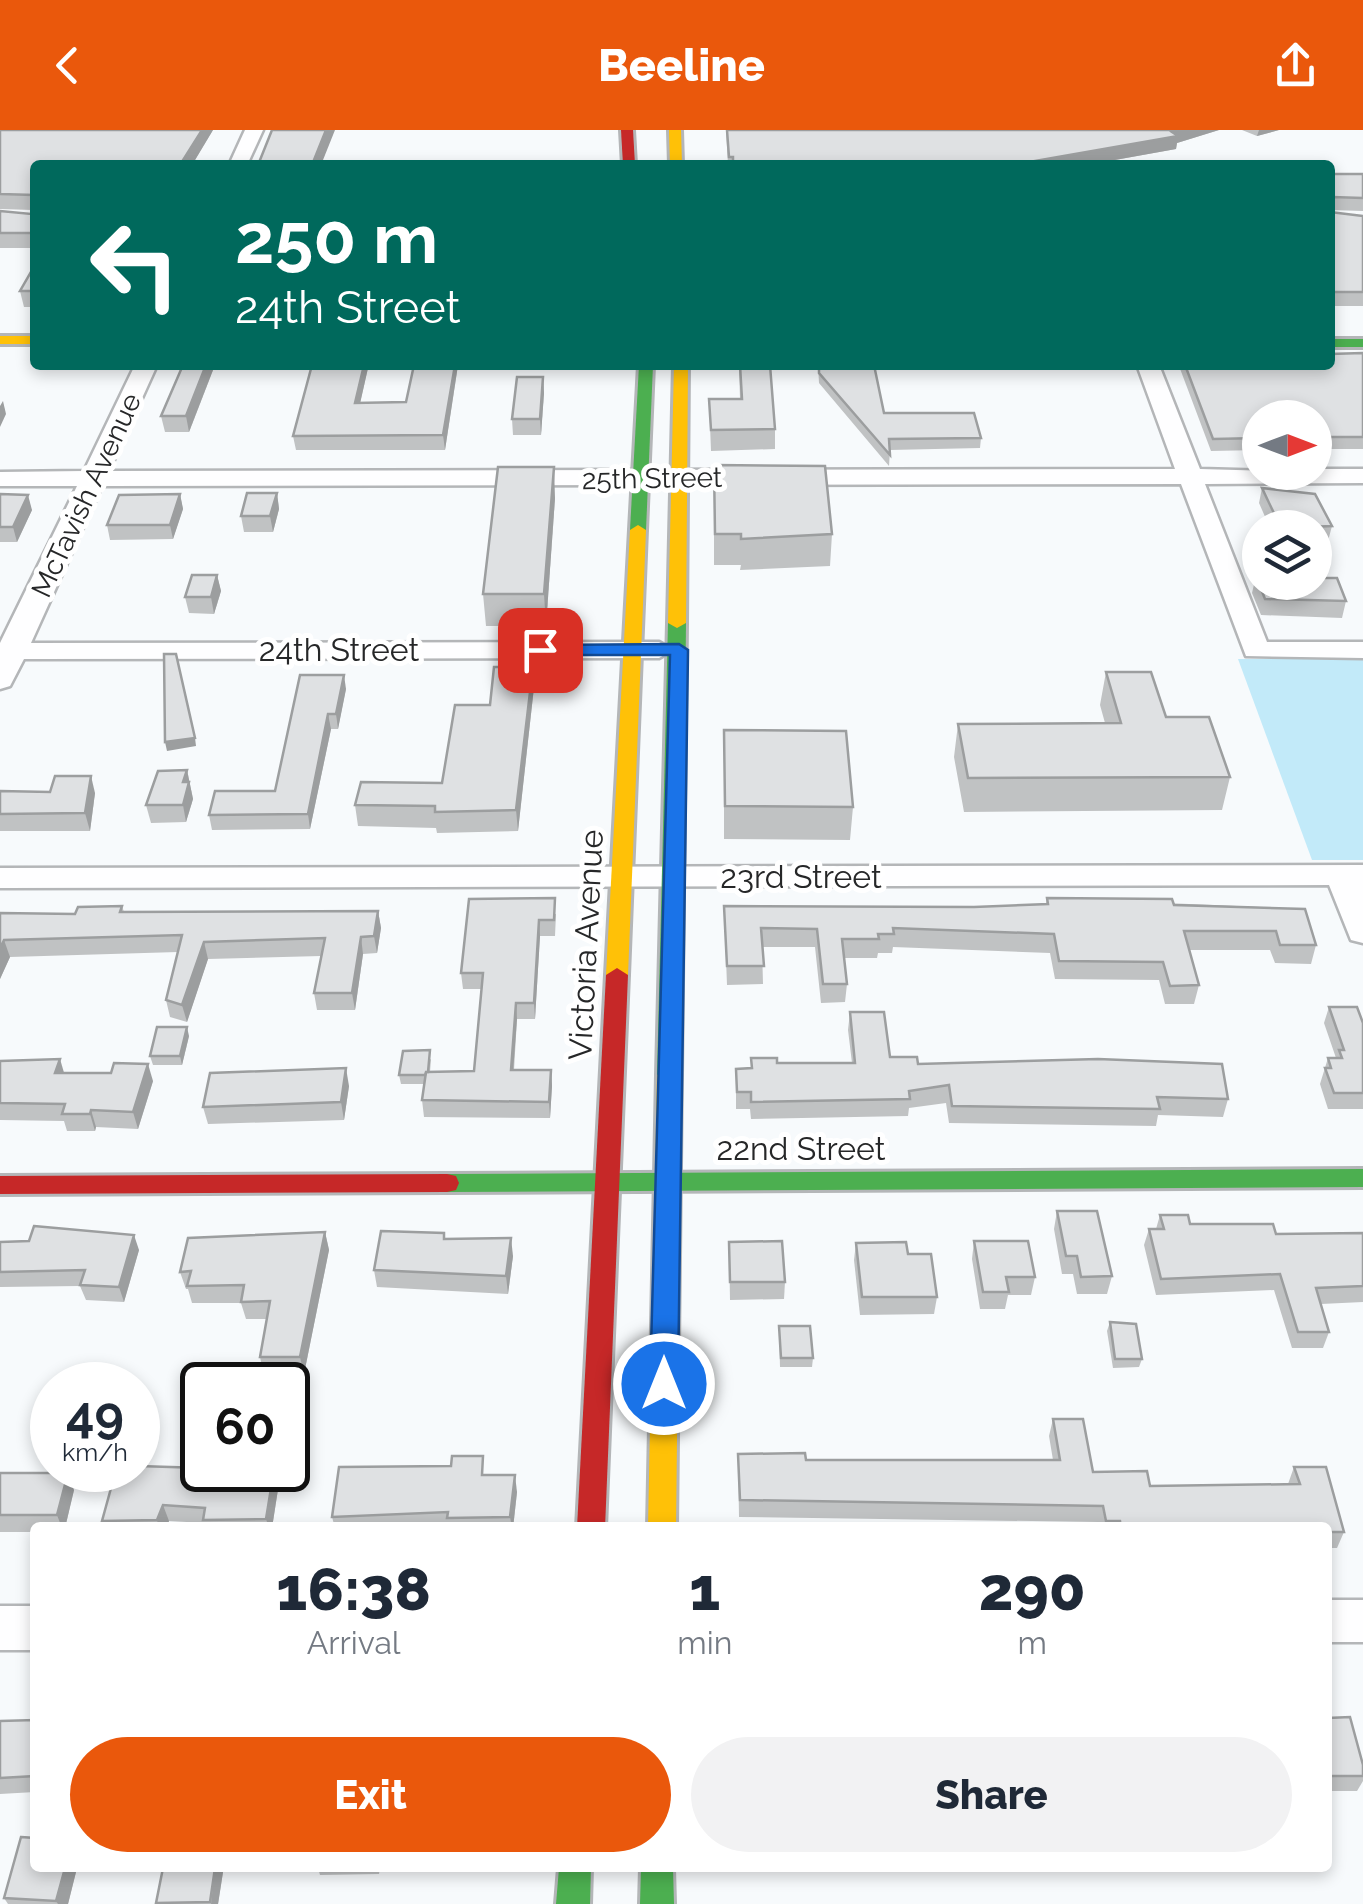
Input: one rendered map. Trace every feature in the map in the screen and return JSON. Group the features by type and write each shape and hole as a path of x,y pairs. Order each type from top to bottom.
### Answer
{"main road":[{"path":"627,130 629,160"},
{"path":"675,130 676,160"},
{"path":"0,326 30,326"},
{"path":"1335,327 1363,327"},
{"path":"0,340 30,340"},
{"path":"1335,343 1363,343"},
{"name":"Victoria Avenue","path":"591,1522 646,370"},
{"path":"662,1522 682,370"},
{"name":"22nd Street","path":"0,1185 1363,1178"},
{"path":"573,1904 575,1872"},
{"path":"657,1904 658,1872"}],"street":[{"path":"240,160 254,130"},
{"name":"McTavish Avenue","path":"0,680 7,651 144,370"},
{"path":"1150,370 1256,650 1363,650"},
{"name":"25th Street","path":"0,479 1363,476"},
{"name":"24th Street","path":"7,651 679,650"},
{"path":"1352,875 1363,932"},
{"name":"23rd Street","path":"0,878 1352,875"},
{"path":"1332,1621 1363,1621"},
{"path":"0,1628 30,1628"}],"shaded area":[{"path":"1238,659 1363,659 1363,860 1312,860"}],"building":[{"path":"0,130 202,130 183,160 30,160 30,195 0,194"},
{"path":"272,130 326,130 314,160 260,160"},
{"path":"727,130 1179,130 1172,132 1178,136 1041,160 729,157"},
{"path":"1335,174 1363,174 1363,198 1335,197"},
{"path":"0,211 30,214 30,233 0,233"},
{"path":"1335,213 1363,216 1363,292 1335,292"},
{"path":"30,274 30,291 20,291"},
{"path":"1363,353 1363,437 1332,437 1332,400 1242,400 1242,438 1213,439 1187,370 1335,370 1335,354"},
{"path":"181,370 204,370 186,416 161,416"},
{"path":"311,370 363,370 355,403 406,402 413,370 454,370 443,435 293,436"},
{"path":"740,370 770,370 775,429 711,430 709,399 742,399"},
{"path":"875,370 884,413 974,413 981,438 889,439 890,455 819,373"},
{"path":"517,377 543,377 540,419 512,419"},
{"path":"714,465 825,466 832,534 741,539 741,534 715,534"},
{"path":"498,467 554,467 544,594 483,594"},
{"path":"1263,490 1315,494 1324,510 1272,510"},
{"path":"247,493 277,493 270,516 241,516"},
{"path":"0,494 28,495 13,527 0,527"},
{"path":"180,494 170,525 107,525 119,495"},
{"path":"192,575 217,575 211,597 185,597"},
{"path":"1332,578 1337,578 1346,601 1306,600 1332,600"},
{"path":"164,654 176,654 195,738 165,742"},
{"path":"494,667 533,667 516,810 435,812 435,806 355,805 361,782 442,783 455,705 490,705"},
{"path":"1106,672 1151,672 1166,717 1209,717 1230,777 968,778 958,724 1121,723"},
{"path":"300,675 344,675 336,714 328,714 308,814 209,815 215,791 275,791"},
{"path":"724,730 846,731 853,807 725,806"},
{"path":"187,770 183,782 189,782 183,805 146,805 158,771"},
{"path":"55,776 91,776 85,813 0,814 0,791 50,792"},
{"path":"555,898 554,920 539,920 534,1003 516,1003 511,1070 551,1070 549,1102 422,1100 426,1072 474,1071 483,973 461,973 469,899"},
{"path":"1047,898 1172,899 1174,905 1305,909 1316,945 1280,945 1276,931 1184,931 1199,985 1170,986 1163,962 1059,961 1054,934 893,928 894,934 878,934 879,939 842,939 847,984 823,984 817,929 761,928 764,966 727,966 724,906 974,907 1048,904"},
{"path":"122,906 120,912 378,911 374,936 361,937 352,993 314,993 325,938 204,942 182,1005 166,1000 182,935 4,940 0,949 0,913 75,914 78,907"},
{"path":"1329,1007 1357,1007 1363,1023 1363,1093 1334,1093 1325,1068 1331,1068 1328,1058 1342,1058 1339,1050 1344,1050"},
{"path":"850,1012 884,1012 890,1057 917,1057 918,1064 1098,1059 1222,1064 1228,1099 1157,1097 1160,1109 952,1106 949,1085 909,1091 910,1099 751,1102 751,1092 737,1092 736,1069 752,1068 751,1058 777,1058 777,1063 855,1063"},
{"path":"157,1027 187,1027 180,1056 150,1056"},
{"path":"430,1050 425,1075 399,1075 403,1051"},
{"path":"60,1059 55,1073 111,1073 114,1063 148,1064 133,1112 91,1110 90,1114 62,1114 65,1104 0,1103 0,1061"},
{"path":"346,1068 341,1102 203,1107 210,1073"},
{"path":"1057,1211 1097,1211 1112,1276 1081,1277 1077,1256 1066,1256"},
{"path":"1160,1215 1188,1215 1190,1224 1273,1224 1276,1234 1363,1233 1363,1286 1316,1288 1329,1332 1298,1332 1280,1274 1161,1279 1149,1229 1164,1229"},
{"path":"34,1226 134,1235 119,1287 80,1285 85,1270 0,1272 0,1242 29,1241"},
{"path":"381,1231 444,1233 444,1239 511,1238 506,1276 374,1270"},
{"path":"325,1232 300,1357 260,1357 270,1301 241,1302 244,1285 187,1286 191,1271 180,1272 188,1238"},
{"path":"782,1241 785,1282 730,1282 729,1242"},
{"path":"974,1241 1028,1241 1035,1277 1006,1277 1009,1292 983,1292"},
{"path":"906,1242 908,1254 931,1254 937,1297 862,1297 856,1243"},
{"path":"1110,1322 1136,1324 1142,1359 1115,1359"},
{"path":"779,1326 810,1326 813,1358 781,1358"},
{"path":"1053,1419 1083,1419 1093,1472 1147,1471 1150,1486 1300,1484 1294,1467 1326,1467 1344,1532 1332,1532 1332,1522 1106,1521 1103,1506 740,1500 738,1454 805,1453 806,1460 1060,1460"},
{"path":"452,1456 483,1456 482,1475 515,1475 510,1517 447,1518 448,1512 332,1517 339,1467 451,1466"},
{"path":"160,1467 180,1467 180,1492 270,1492 266,1519 203,1520 205,1508 163,1505 157,1520 102,1521 110,1492 160,1492"},
{"path":"0,1473 30,1473 30,1492 63,1492 57,1515 0,1515"},
{"path":"1350,1717 1363,1776 1332,1776 1332,1718"},
{"path":"30,1720 30,1776 0,1778 0,1721"},
{"path":"21,1837 30,1838 30,1872 64,1872 56,1901 4,1898"},
{"path":"162,1872 214,1872 210,1902 156,1903"}],"traffic: fast":[{"path":"1335,343 1363,343"},
{"path":"638,530 646,370"},
{"path":"669,1075 677,623"},
{"path":"447,1183 1363,1178"},
{"path":"573,1904 575,1872"},
{"path":"657,1872 657,1904"}],"traffic: slow":[{"path":"675,130 676,160"},
{"path":"0,340 30,340"},
{"path":"677,623 681,370"},
{"path":"617,975 638,530"},
{"path":"662,1522 669,1075"}],"traffic: jam":[{"path":"627,130 629,160"},
{"path":"591,1522 617,975"},
{"path":"0,1185 447,1183"}],"route":[{"path":"540,650 679,650 664,1384"}]}
